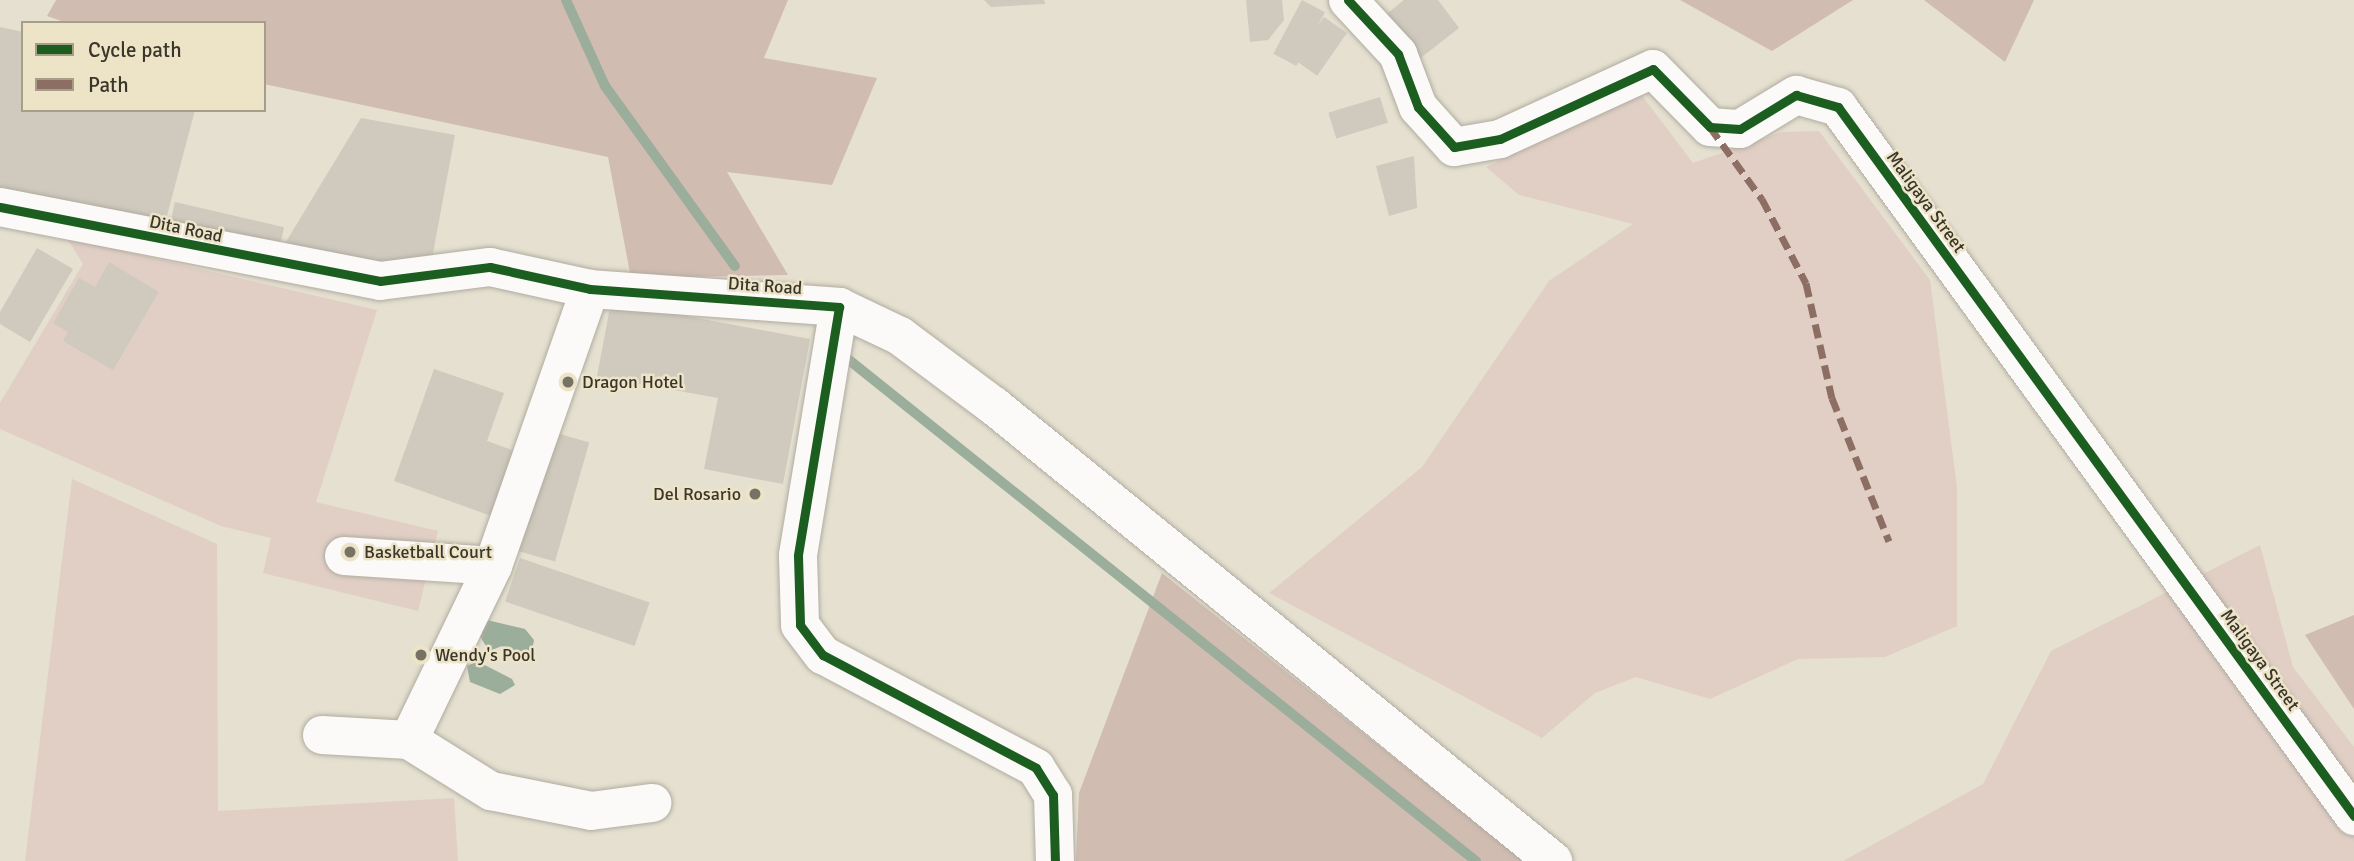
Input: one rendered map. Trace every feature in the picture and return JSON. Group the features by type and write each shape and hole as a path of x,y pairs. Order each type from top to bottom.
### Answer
{"street":[{"name":"Maligaya Street","path":"1363,4 1398,54 1418,107 1454,147 1500,139 1653,69 1710,127 1740,129 1796,95 1838,107 2354,816"},
{"name":"Dita Road","path":"0,207 380,281 490,267 590,289 839,307"},
{"path":"409,740 493,566 590,289"},
{"path":"1055,861 1053,795 1036,768 823,655 800,625 798,556 839,307 900,337 994,406 1553,861"},
{"path":"344,556 493,566"},
{"path":"322,735 409,740 491,791 591,811 652,803"}],"shaded area":[{"path":"56,0 788,0 764,58 877,78 832,185 727,172 788,275 631,278 608,157 266,84 266,21 61,21 47,16"},
{"path":"1680,0 1853,0 1772,51"},
{"path":"1924,0 2034,0 2005,62"},
{"path":"1640,93 1693,163 1782,132 1819,131 1930,280 1957,488 1957,626 1885,657 1798,659 1710,699 1636,677 1595,693 1542,738 1269,593 1422,467 1549,281 1633,224 1519,195 1486,167"},
{"path":"67,238 377,310 316,502 438,531 418,611 263,573 271,538 221,526 0,429 0,403 83,264"},
{"path":"72,479 217,544 218,811 454,798 458,861 25,861"},
{"path":"2260,545 2293,667 2354,747 2354,861 1843,861 1983,784 2051,651"},
{"path":"1162,573 1524,861 1076,861 1079,793"},
{"path":"2354,615 2354,709 2305,635"},
{"path":"487,620 525,629 534,640 531,656 513,661 502,646 489,651 478,633"},
{"path":"477,661 512,679 515,685 500,694 470,682 467,666"}],"building":[{"path":"984,0 1044,0 1045,4 991,7"},
{"path":"1246,0 1282,0 1284,20 1268,40 1250,42"},
{"path":"1302,0 1325,12 1296,66 1273,54"},
{"path":"1404,0 1438,0 1459,28 1413,64 1379,20"},
{"path":"1324,17 1347,33 1317,76 1294,60"},
{"path":"0,27 21,32 21,112 194,112 164,227 0,190"},
{"path":"1380,97 1388,123 1336,139 1328,113"},
{"path":"361,118 455,135 431,264 354,265 278,255"},
{"path":"1414,156 1417,208 1389,216 1376,166"},
{"path":"175,202 284,227 279,251 170,225"},
{"path":"37,248 73,269 30,342 0,324 0,312"},
{"path":"109,262 159,292 113,370 63,341 68,332 53,323 79,278 95,287"},
{"path":"611,302 810,339 783,484 704,469 718,398 597,376"},
{"path":"434,369 504,393 487,441 520,453 497,518 394,481"},
{"path":"546,430 589,442 555,562 512,549"},
{"path":"520,558 650,603 635,646 505,601"}],"waterway":[{"path":"566,0 605,86 735,266"},
{"path":"844,356 1476,861"}],"marked path":[{"path":"1710,127 1762,199 1806,283 1832,398 1889,541"}],"cycle path":[{"path":"1348,0 1398,54 1418,107 1454,147 1500,139 1653,69 1710,127 1740,129 1796,95 1838,107 2354,816"},
{"path":"0,207 380,281 490,267 590,289 839,307 798,556 800,625 823,655 1036,768 1053,795 1055,861"}],"place":[{"name":"Dragon Hotel","path":"568,382"},
{"name":"Del Rosario","path":"755,494"},
{"name":"Basketball Court","path":"350,552"},
{"name":"Wendy's Pool","path":"421,655"}]}
